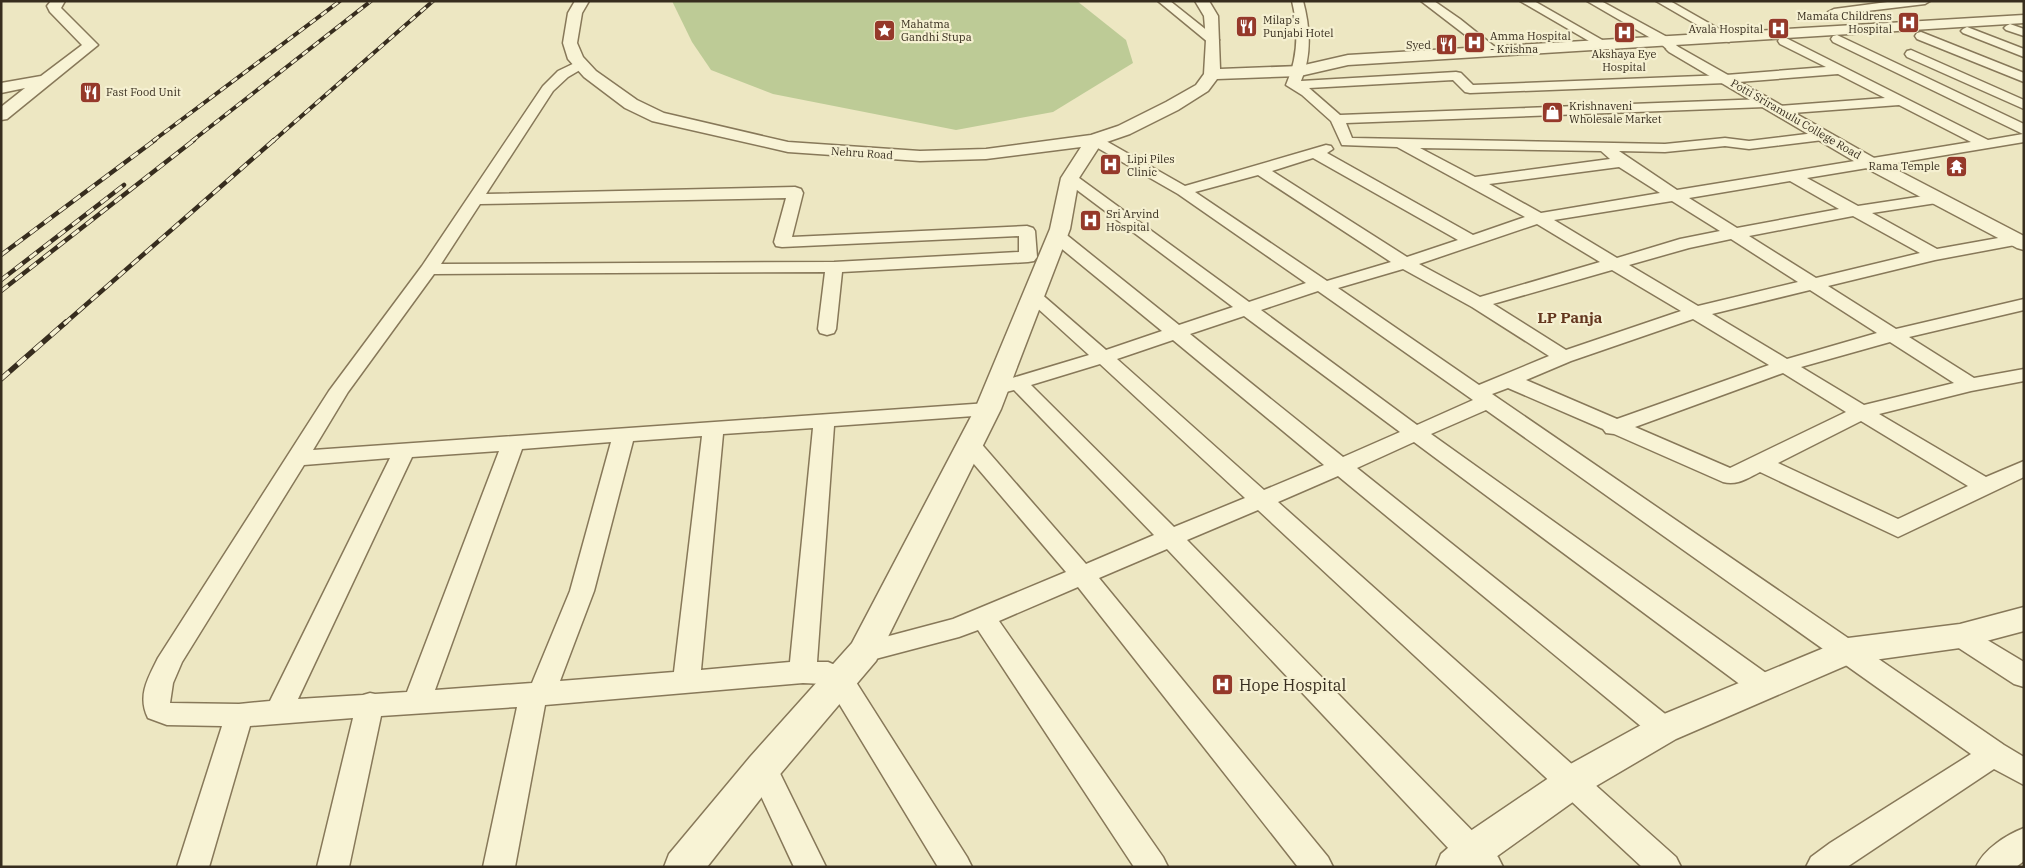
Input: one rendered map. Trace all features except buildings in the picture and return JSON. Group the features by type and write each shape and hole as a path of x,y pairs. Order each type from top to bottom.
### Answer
{"street":[{"path":"1,115 91,45 55,9 54,6 58,1"},
{"name":"Nehru Road","path":"582,1 575,13 570,43 576,59 590,74 631,104 658,117 788,147 920,156 986,154 1094,140 1124,130 1172,106 1202,88 1212,74"},
{"path":"1163,1 1213,40"},
{"path":"1202,1 1211,16 1213,40 1212,74 1300,71 1348,60 1494,51 1605,45 1670,45 1920,36 1967,31 2019,29"},
{"path":"1293,86 1300,71 1303,31 1301,12 1297,1"},
{"path":"1426,1 1456,21 1494,51"},
{"path":"1524,1 1605,45"},
{"path":"1592,1 1670,45"},
{"path":"1662,1 1729,38"},
{"path":"1834,12 1925,1"},
{"path":"1316,67 1352,69 1670,45 1729,38 2024,19"},
{"path":"1967,31 2024,52"},
{"path":"1920,36 2024,78"},
{"path":"1837,39 2024,130"},
{"path":"1784,41 1985,144"},
{"name":"Potti Sriramulu College Road","path":"1670,45 1772,107 1937,199 2020,242"},
{"path":"1911,54 2022,103"},
{"path":"582,64 563,74 548,89 429,269 338,391 298,458 171,658 158,689 156,705 158,710 167,714 239,715 370,704 537,694 803,672 828,673 839,679 956,867"},
{"path":"1293,86 1456,76 1470,89 1726,79 1839,70"},
{"path":"1,88 48,79"},
{"path":"1293,86 1308,92 1336,120 1347,142"},
{"path":"1336,120 1772,107 1900,101"},
{"path":"1183,191 1260,170 1347,142 1665,148 1725,142 1749,145 1824,136"},
{"path":"298,458 824,421 1001,394 1247,309 1322,285 1405,263 1540,218 2024,138"},
{"path":"683,867 763,768 864,652 970,445 1001,394 1033,296 1057,236 1070,178 1094,140 1183,191 1322,285 1848,650 1994,754 2024,772"},
{"path":"1399,142 1540,218 1986,487"},
{"path":"1604,146 1622,162 1971,385"},
{"path":"1314,152 1471,240"},
{"path":"1473,182 1622,162"},
{"path":"1260,170 1405,263 1478,303 1564,358"},
{"path":"1792,176 1935,255"},
{"path":"1070,178 1415,434 1763,686"},
{"path":"429,269 635,268 692,270 834,267 1028,257 1027,230 782,242 795,192 477,199"},
{"path":"1478,303 1686,243 1856,211 1937,199"},
{"path":"1057,236 1339,467 1664,729"},
{"path":"864,652 959,627 983,617 1415,434 1483,397 1508,380 1564,358 1696,312 1935,255 2020,242"},
{"path":"827,329 834,267"},
{"path":"1033,296 1262,499 1665,867"},
{"path":"1613,428 1784,366 1893,335 2024,304"},
{"path":"1508,380 1613,428 1731,477 1862,412 1971,385 2024,375"},
{"path":"1001,394 1171,538 1471,862 1571,783 1664,729 1848,650 1960,636 2024,619"},
{"path":"803,672 824,421"},
{"path":"686,681 713,429"},
{"path":"499,867 537,694 582,591 624,436"},
{"path":"417,701 512,443"},
{"path":"970,445 1082,575 1317,867"},
{"path":"278,711 404,450"},
{"path":"1760,463 1898,529 2024,468"},
{"path":"983,617 1152,867"},
{"path":"1960,636 2024,676"},
{"path":"333,867 370,704"},
{"path":"193,867 239,715"},
{"path":"1822,867 1994,754"},
{"path":"763,768 810,867"},
{"path":"1992,867 2024,842"}],"green space":[{"path":"672,1 1077,1 1126,40 1133,63 1053,112 956,130 773,94 711,70 692,42"}],"railway":[{"path":"153,141 340,1"},
{"path":"192,141 371,1"},
{"path":"273,141 433,1"},
{"path":"1,255 155,140"},
{"path":"1,291 194,140"},
{"path":"64,324 274,140"},
{"path":"1,280 124,185"},
{"path":"1,379 66,322"}],"place":[{"name":"Mamata Childrens Hospital","path":"1908,22"},
{"name":"Milap's Punjabi Hotel","path":"1247,26"},
{"name":"Avala Hospital","path":"1779,29"},
{"name":"Mahatma Gandhi Stupa","path":"885,30"},
{"name":"Akshaya Eye Hospital","path":"1624,33"},
{"name":"Amma Hospital - Krishna","path":"1474,42"},
{"name":"Syed","path":"1447,45"},
{"name":"Fast Food Unit","path":"90,92"},
{"name":"Krishnaveni Wholesale Market","path":"1553,112"},
{"name":"Lipi Piles Clinic","path":"1111,165"},
{"name":"Rama Temple","path":"1956,166"},
{"name":"Sri Arvind Hospital","path":"1090,220"},
{"name":"Hope Hospital","path":"1223,685"}],"district":[{"name":"LP Panja","path":"1570,318"}]}
